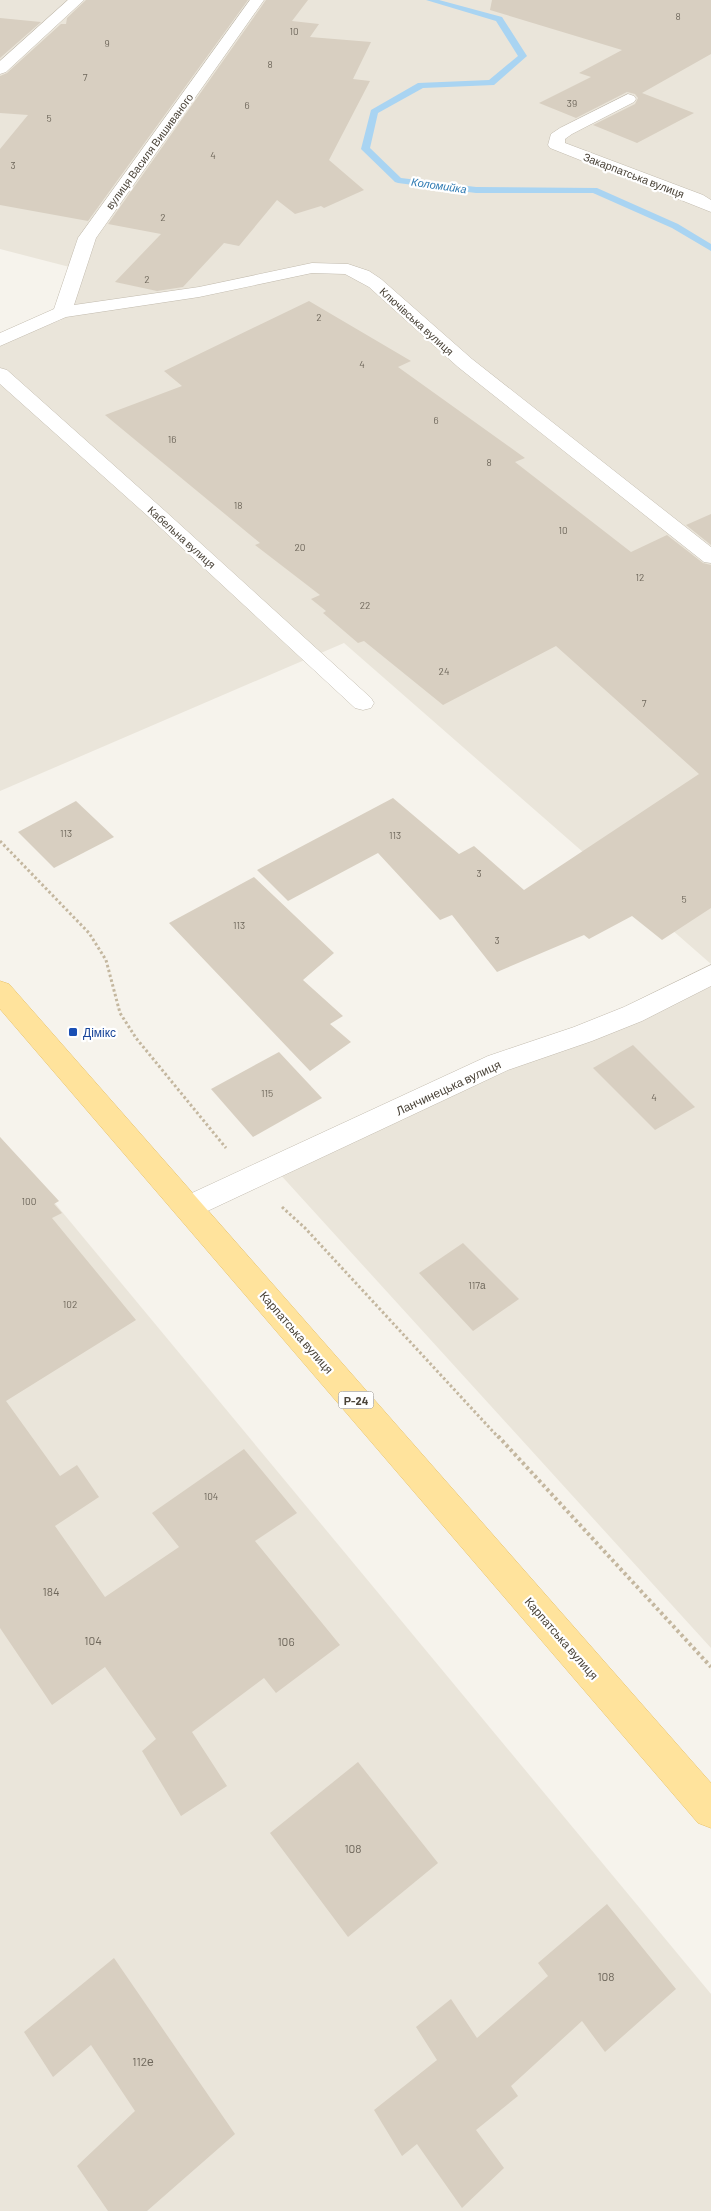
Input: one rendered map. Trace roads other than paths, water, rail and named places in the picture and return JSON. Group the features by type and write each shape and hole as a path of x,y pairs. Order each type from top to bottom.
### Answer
{"main road":[{"name":"Карпатська вулиця","path":"0,990 711,1810"}],"street":[{"path":"0,69 77,0"},
{"name":"вулиця Василя Вишиваного","path":"62,312 87,238 257,0"},
{"name":"Закарпатська вулиця","path":"628,99 556,137 556,145 698,199 711,207"},
{"name":"Ключівська вулиця","path":"0,340 62,312 199,292 312,268 330,267 356,272 375,283 466,363 711,557"},
{"name":"Кабельна вулиця","path":"0,374 157,514 363,703"},
{"name":"Ланчинецька вулиця","path":"189,1207 498,1063 583,1034 633,1014 711,976"}],"waterway":[{"name":"Коломийка","path":"430,0 499,19 523,56 491,83 421,85 374,112 365,149 398,180 476,190 594,190 675,226 711,248"}],"place":[{"name":"Дімікс","path":"73,1032"}]}
